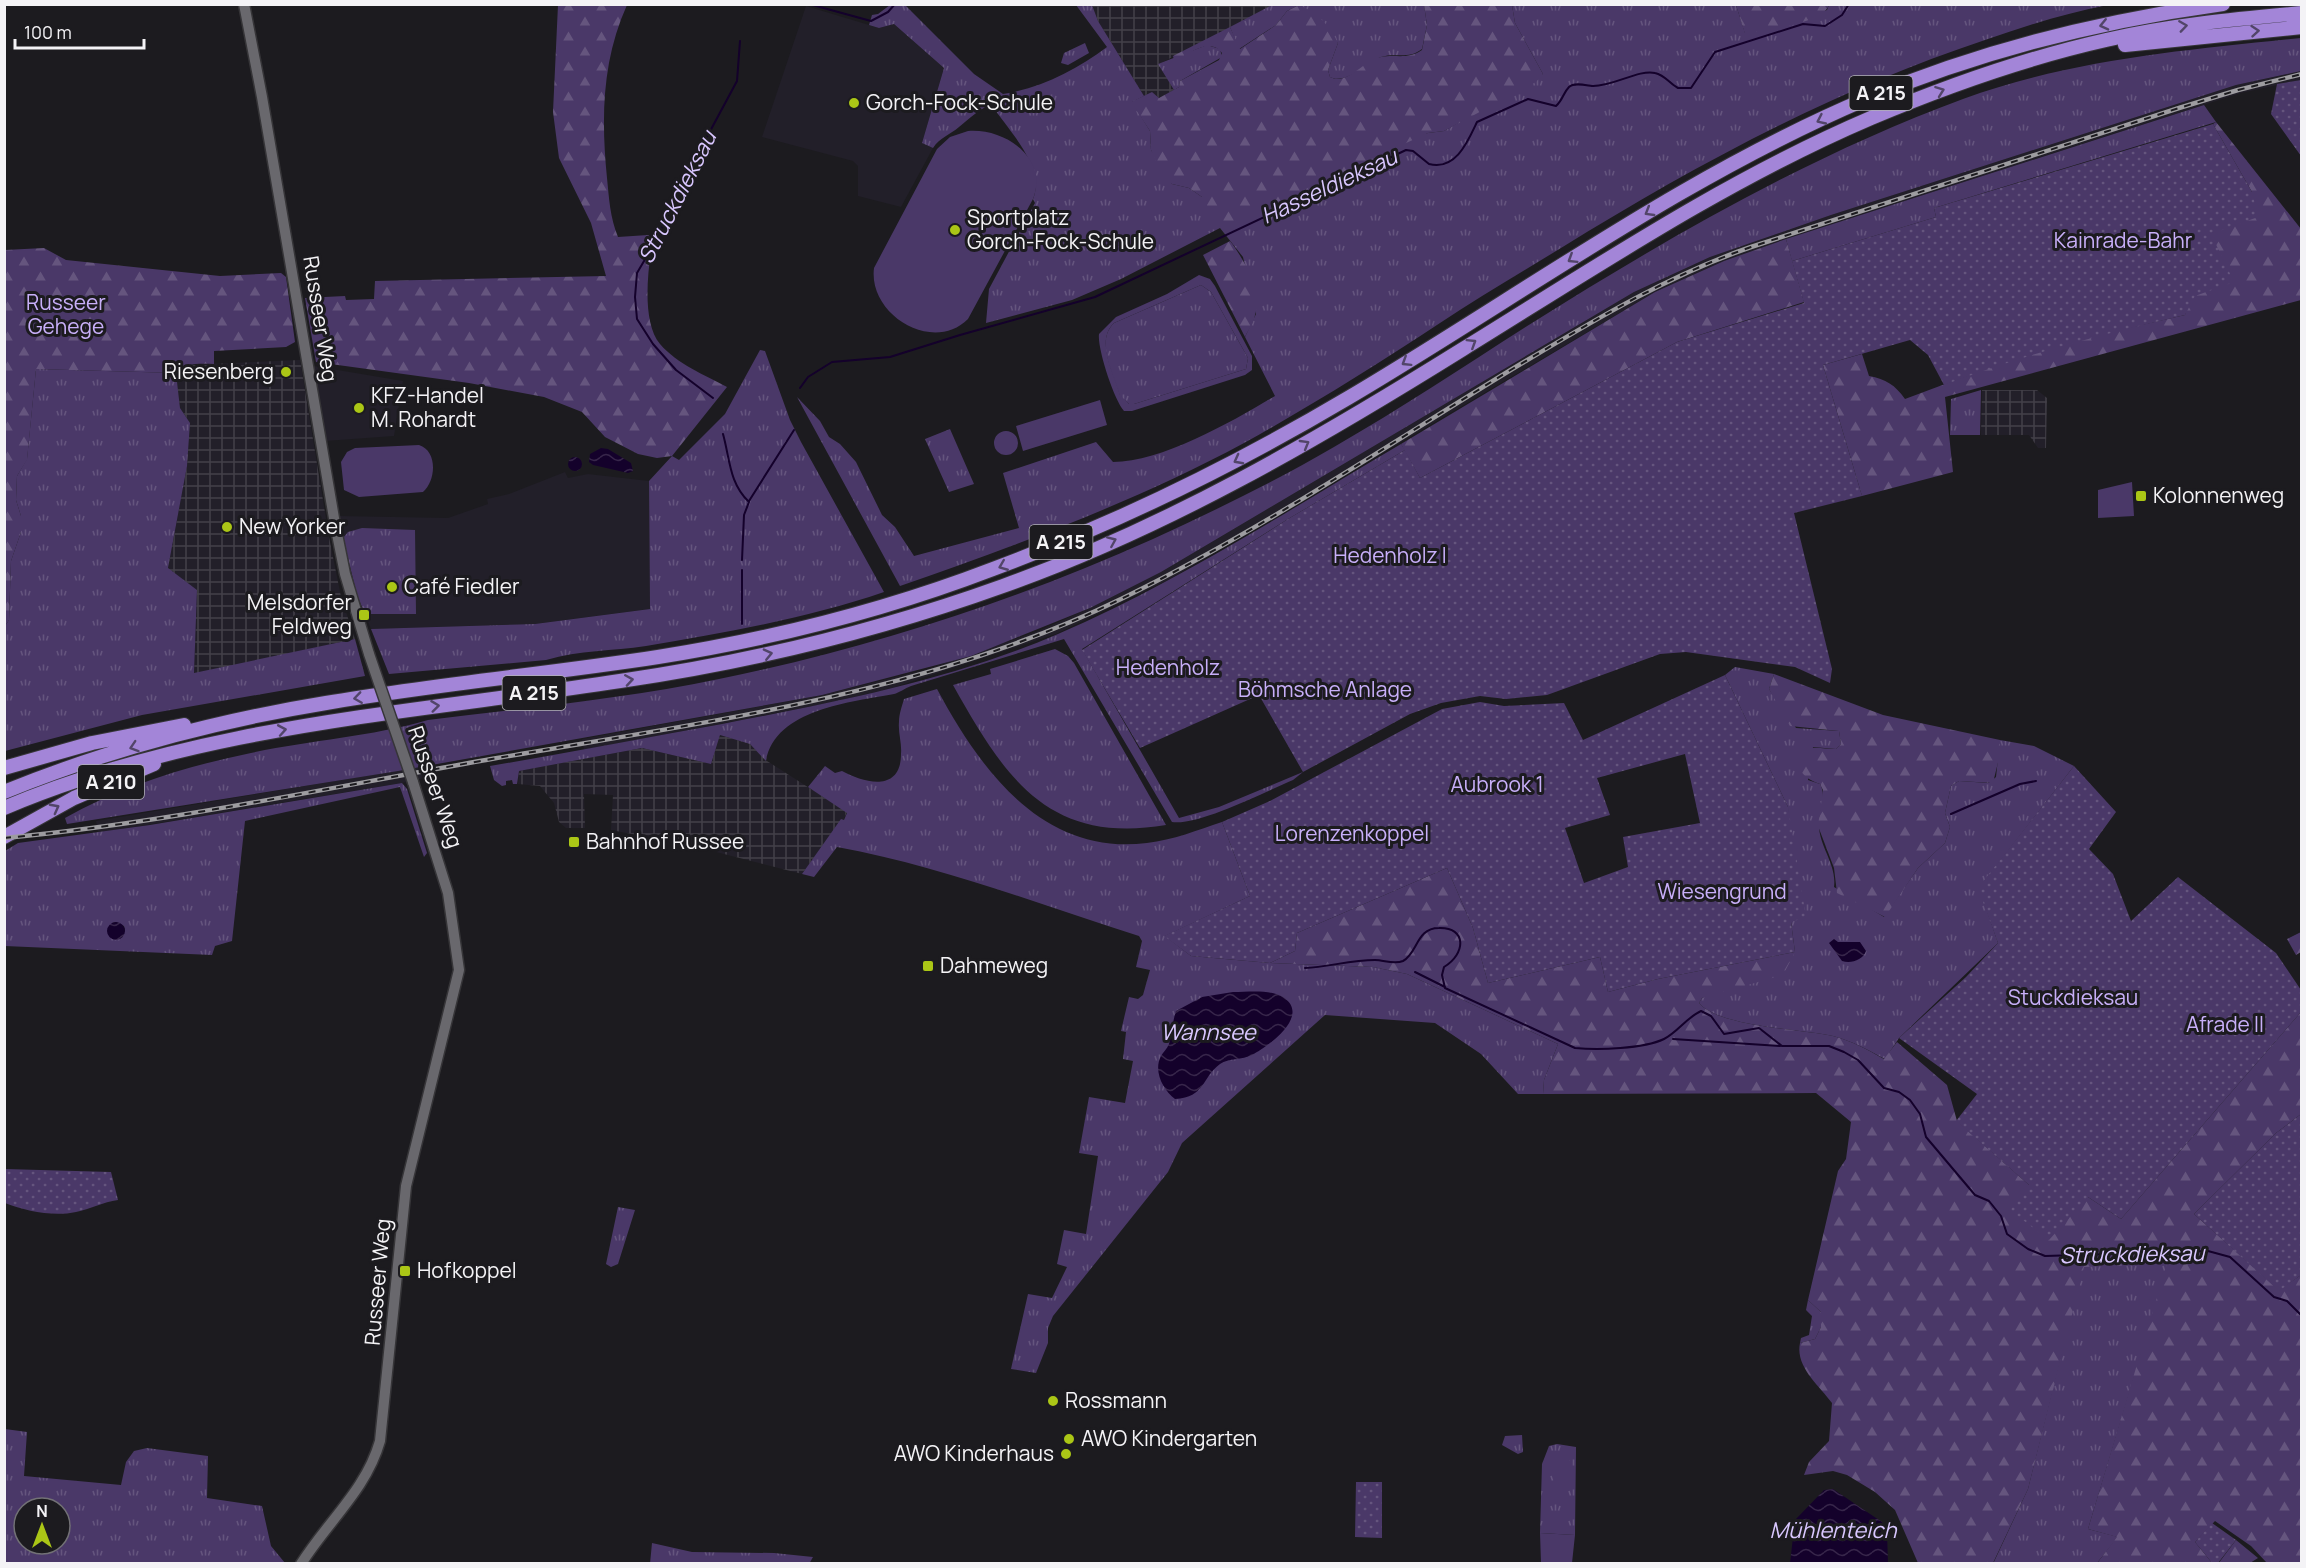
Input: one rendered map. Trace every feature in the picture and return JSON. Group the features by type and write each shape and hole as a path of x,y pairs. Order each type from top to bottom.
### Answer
{"highway":[{"name":"A 215","path":"4,792 149,742 231,721 327,702 703,649 878,607 995,569 1137,510 1268,444 1350,397 1653,210 1824,118 1930,74 2037,40 2122,20 2223,4"},
{"name":"A 215","path":"4,808 112,768 224,741 357,717 711,666 886,624 1005,586 1145,527 1277,461 1655,230 1772,165 1870,118 1939,91 2107,39 2178,27 2301,13"},
{"path":"2064,52 2208,35 2301,27"},
{"name":"A 210","path":"4,768 65,750 154,729 231,721"},
{"name":"A 210","path":"4,837 74,798 112,781 224,741"}],"street":[{"name":"Russeer Weg","path":"244,4 338,541 369,654 448,893 458,947 458,980 422,1111 406,1186 380,1440 373,1462 359,1487 302,1563"}],"shaded area":[{"path":"1092,5 1274,5 1159,64 1174,90 1159,98 1152,92 1144,96 1098,21"},
{"name":"Gorch-Fock-Schule","path":"806,6 879,28 894,24 944,68 922,143 933,148 901,207 858,196 858,166 853,161 762,137"},
{"path":"2301,71 2301,80 2241,93 1786,239 1724,261 1655,292 1170,579 1056,634 892,688 829,703 584,750 582,739 822,695 928,669 1038,631 1161,572 1634,292 1710,257 1831,215 2236,85"},
{"path":"300,360 329,537 341,597 355,639 194,674 197,590 168,569 187,466 190,423 180,408 176,373 181,367 189,365"},
{"name":"KFZ-Handel M. Rohardt","path":"314,366 403,381 394,436 325,441"},
{"path":"1982,390 2037,390 2047,398 2046,448 2038,448 2029,435 1981,435"},
{"path":"565,472 568,478 588,474 649,481 650,609 535,624 371,629 357,595 338,516 448,518 488,504 487,499 509,494"},
{"path":"720,735 750,744 767,761 847,812 843,821 841,820 802,874 689,845 611,830 613,795 584,794 585,828 566,828 559,822 554,803 540,786 518,784 519,771 642,748 711,764"},
{"path":"436,764 438,775 402,783 98,833 96,821"}],"green space":[{"path":"1274,4 1424,5 1427,25 1422,49 1407,55 1381,57 1343,78 1330,77 1328,70 1338,43 1299,5 1287,11 1276,25 1239,49 1230,27"},
{"path":"1736,4 1829,5 1824,12 1805,21 1745,34"},
{"path":"558,5 627,5 612,47 605,90 605,156 613,223 618,237 648,235 653,239 649,264 648,308 654,334 660,344 683,363 727,387 672,456 657,458 638,454 605,437 582,412 544,397 469,383 316,362 305,298 345,296 346,300 374,299 375,281 606,276 591,223 559,158 553,112"},
{"path":"890,5 905,5 974,74 1003,94 1058,77 1107,47 1076,5 1092,5 1098,21 1144,96 1132,102 1150,131 1151,150 1172,184 1189,188 1202,197 1428,133 1444,131 1543,74 1515,23 1512,5 1736,5 1745,33 1827,10 1829,5 2108,5 2046,20 1985,40 1874,82 1820,106 1714,159 1611,217 1343,385 1244,443 1161,484 1075,521 900,586 797,397 820,421 829,437 840,444 856,462 882,515 895,527 914,556 1019,528 1003,473 1096,442 1113,462 1153,455 1197,438 1275,396 1245,337 1256,314 1243,257 1220,228 1121,279 1072,300 986,323 989,289 1035,203 1033,199 1036,187 1034,174 1023,149 991,104 933,148 922,143 944,68 894,24 879,28 869,25 872,15 878,14"},
{"path":"1299,5 1317,16 1335,37 1338,43 1328,70 1330,77 1343,78 1374,59 1412,55 1422,50 1427,25 1424,5 1512,5 1515,23 1543,74 1536,82 1444,131 1428,133 1220,228 1202,197 1189,188 1172,184 1160,172 1151,150 1150,131 1131,102 1152,92 1159,98 1179,87 1180,81 1219,60 1222,53 1217,48 1206,46 1178,59 1174,60 1173,56 1230,27 1240,49 1276,25 1287,11"},
{"path":"2301,38 2301,71 2236,85 1831,215 1710,257 1634,292 1161,572 1090,608 971,656 822,695 398,771 67,824 65,818 109,796 155,778 227,758 406,726 428,720 610,698 719,679 885,638 994,603 1101,562 1267,484 1384,417 1532,323 1688,229 1796,172 1906,121 2004,85 2088,65 2173,52"},
{"path":"1085,43 1089,53 1068,65 1061,63 1064,53"},
{"path":"1207,45 1220,49 1222,57 1180,81 1179,87 1174,90 1158,64"},
{"path":"2302,80 2301,156 2271,114 2277,84"},
{"path":"2204,105 2216,122 1934,208 1936,217 1792,261 1786,239"},
{"path":"2216,122 2301,229 2301,300 1945,397 1953,472 1862,496 1823,365 1862,354 1869,376 1890,383 1905,399 1996,365 2076,340 2185,315 2210,234 2252,192 2213,124"},
{"path":"2213,124 2252,192 2258,217 2211,234 2234,282 2195,296 2185,315 2063,346 1944,385 1928,355 1910,340 1823,365 1862,496 1794,513 1832,669 1830,683 1795,667 1686,652 1660,654 1547,695 1506,699 1480,696 1441,703 1410,714 1303,772 1259,695 1140,748 1082,650 1288,519 1405,450 1420,478 1677,342 1804,303 1792,261 1936,217 1934,208"},
{"name":"Sportplatz Gorch-Fock-Schule","path":"968,131 982,131 996,135 1021,149 1035,171 1036,184 1033,199 968,319 954,329 938,332 921,331 892,314 881,301 875,285 874,268 937,149 950,137"},
{"path":"1786,239 1804,302 1677,342 1420,478 1401,444 1655,292 1724,261"},
{"path":"1230,241 1246,266 1256,296 1257,306 1254,318 1245,337 1203,255"},
{"name":"Russeer Gehege","path":"44,248 66,260 220,276 281,273 286,277 295,342 286,347 214,351 214,364 189,365 176,373 36,369 27,460 17,476 16,500 21,516 21,532 11,561 9,620 5,626 5,250"},
{"path":"1199,275 1210,279 1252,356 1252,370 1245,375 1132,411 1124,411 1107,374 1099,334 1116,317 1167,294","holes":["1201,285 1211,292 1248,358 1246,369 1129,404 1120,395 1106,348 1106,339 1114,323"]},
{"path":"1201,285 1211,292 1248,358 1246,369 1129,404 1120,396 1107,358 1106,339 1109,330 1114,323"},
{"path":"760,350 765,351 790,420 801,442 884,592 796,617 646,646 584,652 546,660 389,674 371,629 535,624 650,609 649,481 672,456 679,460 725,414"},
{"path":"36,369 176,373 180,408 190,423 187,466 168,568 197,590 194,673 355,639 365,676 142,715 5,751 5,626 9,620 11,561 21,532 21,516 16,500 17,476 27,459"},
{"path":"1981,390 1980,435 1950,435 1951,399"},
{"path":"1100,400 1107,425 1023,451 1016,426"},
{"path":"950,429 974,484 949,492 925,439"},
{"path":"1006,431 1014,435 1018,443 1014,451 1006,455 998,451 994,443 998,435"},
{"path":"1401,444 1405,450 1288,519 1082,649 1179,818 1219,807 1303,772 1293,780 1215,813 1184,822 1172,822 1064,639 911,686 896,693 818,711 799,719 784,730 772,744 766,761 750,744 720,735 711,764 642,748 519,771 517,784 513,784 512,780 506,781 506,785 502,786 494,780 490,766 850,698 934,677 1017,650 1103,614 1146,592"},
{"path":"419,445 429,453 433,467 431,481 423,492 359,497 344,490 341,462 347,452 355,448"},
{"path":"2132,482 2134,516 2098,518 2098,490"},
{"path":"362,528 415,530 416,614 365,614 357,595 343,538 348,532"},
{"path":"1055,649 1068,656 1074,663 1166,825 1125,828 1090,824 1060,813 1034,797 1011,775 991,748 953,685 991,674 990,669"},
{"path":"1735,667 1774,674 1769,689 1796,728 1839,731 1841,744 1836,749 1813,747 1808,780 1820,784 1822,789 1820,833 1831,863 1834,887 1884,917 1918,868 1945,843 1950,827 1945,813 1951,786 1959,781 1989,783 1996,777 2000,740 2034,746 2074,766 1979,888 1998,943 1899,1038 1885,1059 1840,1038 1742,1022 1709,1011 1699,1003 1702,998 1795,952 1791,922 1788,807 1725,675"},
{"path":"1774,674 1883,715 2000,740 2000,754 1993,783 1959,781 1951,786 1945,813 1950,827 1945,843 1918,868 1885,917 1837,893 1834,868 1818,826 1823,790 1820,784 1810,780 1801,771 1797,762 1796,757 1809,748 1836,749 1841,744 1839,731 1790,726 1769,689"},
{"path":"1725,675 1788,807 1806,917 1791,922 1795,952 1658,979 1608,992 1600,957 1488,983 1473,928 1447,868 1297,933 1295,951 1270,963 1191,956 1164,936 1250,896 1222,822 1270,801 1442,709 1480,702 1504,706 1564,703 1583,740","holes":["1685,754 1700,823 1623,837 1628,867 1584,883 1565,828 1610,815 1597,778"]},
{"path":"937,689 973,749 995,776 1019,801 1046,821 1076,836 1110,843 1147,843 1176,837 1222,822 1250,896 1165,936 1191,956 1270,963 1373,967 1407,974 1558,1044 1544,1080 1543,1094 1518,1094 1481,1054 1435,1023 1325,1015 1182,1143 1168,1172 1053,1316 1048,1328 1048,1343 1036,1373 1011,1369 1028,1294 1052,1298 1067,1267 1057,1264 1064,1230 1086,1234 1098,1156 1079,1153 1089,1097 1125,1103 1133,1061 1123,1059 1126,1032 1121,1031 1129,997 1138,999 1143,995 1150,970 1136,967 1142,941 1139,936 914,864 837,847 814,877 802,874 847,813 808,787 825,766 835,773 842,771 870,781 880,782 895,775 901,754 899,719 904,699"},
{"name":"Stuckdieksau","path":"2074,766 2116,812 2089,849 2113,874 2131,921 2178,877 2276,953 2301,990 2301,1012 2121,1219 2088,1197 2049,1240 2010,1210 2029,1185 1956,1121 1977,1094 1899,1038 1966,977 1998,943 1978,888"},
{"path":"402,783 407,789 427,853 424,857 400,787 245,821 232,941 215,946 212,955 5,946 5,851 18,843 150,825","holes":["116,922 124,926 125,930 121,938 112,939 112,923"]},
{"path":"1447,868 1473,928 1488,983 1600,957 1608,992 1658,979 1795,952 1783,975 1702,998 1699,1003 1709,1011 1742,1022 1840,1038 1884,1059 1897,1042 1947,1085 1957,1121 2029,1185 2088,1197 2121,1219 2301,1012 2301,1114 2276,1133 2194,1214 2279,1290 2301,1275 2301,1563 2267,1563 2251,1546 2215,1521 2195,1542 2212,1563 2098,1562 2117,1537 2088,1529 2167,1264 2084,1267 2028,1489 1993,1563 1918,1563 1895,1510 1875,1492 1847,1475 1833,1471 1804,1475 1809,1462 1829,1441 1832,1403 1804,1368 1799,1352 1800,1343 1815,1339 1821,1327 1821,1312 1808,1300 1838,1171 1846,1159 1851,1122 1816,1093 1543,1094 1544,1080 1558,1044 1407,974 1373,967 1270,963 1295,951 1297,933"},
{"path":"2301,932 2301,952 2296,955 2287,939"},
{"path":"2301,1114 2301,1275 2279,1291 2194,1214 2276,1133"},
{"path":"5,1169 111,1172 118,1200 67,1213 40,1212 22,1208 5,1203"},
{"path":"618,1207 635,1210 618,1264 611,1267 606,1264"},
{"path":"2170,1258 2088,1529 2118,1537 2097,1563 1993,1564 2028,1489 2084,1262"},
{"path":"1808,1300 1821,1312 1821,1327 1815,1339 1800,1343 1801,1338 1809,1335 1812,1316 1806,1310"},
{"path":"5,1429 27,1432 24,1476 121,1485 126,1462 134,1451 147,1448 208,1456 207,1498 262,1506 271,1546 285,1563 5,1563"},
{"path":"1522,1435 1523,1452 1518,1454 1502,1445 1505,1436"},
{"path":"1557,1444 1576,1447 1575,1535 1540,1533 1542,1464 1549,1446"},
{"path":"1554,1461 1572,1461 1572,1481 1554,1481"},
{"path":"1356,1482 1382,1482 1382,1538 1355,1537"},
{"path":"2212,1523 2236,1540 2218,1563 2212,1563 2195,1542"},
{"path":"1540,1533 1575,1535 1572,1563 1541,1563"},
{"path":"2236,1540 2258,1558 2250,1563 2218,1564"},
{"path":"652,1543 692,1552 774,1553 813,1557 809,1564 650,1564"}],"water":[{"path":"601,448 608,449 631,463 633,471 628,473 593,465 589,462 590,454"},
{"path":"575,457 580,459 582,464 580,469 575,471 570,469 568,464 570,459"},
{"path":"116,922 122,925 125,931 122,937 116,940 110,937 107,931 110,925"},
{"path":"1834,939 1838,942 1860,942 1866,951 1856,960 1842,961 1829,943"},
{"name":"Wannsee","path":"1252,991 1278,994 1291,1005 1290,1022 1276,1038 1259,1051 1248,1057 1220,1064 1198,1091 1192,1095 1175,1099 1160,1080 1158,1068 1161,1056 1169,1044 1176,1011 1202,997"},
{"name":"Mühlenteich","path":"1833,1489 1882,1522 1887,1532 1888,1563 1790,1563 1795,1520 1824,1490"}],"waterway":[{"name":"Struckdieksau","path":"809,4 871,21 888,12 895,4"},
{"name":"Hasseldieksau","path":"800,388 808,377 832,362 890,357 1095,297 1406,150 1413,151 1429,164 1447,163 1460,153 1477,122 1528,99 1556,106 1571,85 1600,86 1649,72 1662,76 1678,88 1691,88 1715,52 1803,24 1825,26 1842,15 1849,4"},
{"name":"Struckdieksau","path":"713,398 676,370 653,344 637,319 635,297 637,273 657,239 679,189 737,81 740,41"},
{"name":"Hasseldieksau","path":"749,501 794,430"},
{"name":"Struckdieksau","path":"723,434 737,487 749,502 744,515 742,560"},
{"name":"Struckdieksau","path":"742,570 742,624"},
{"path":"1951,814 2020,784 2036,781"},
{"name":"Struckdieksau","path":"1305,968 1366,960 1400,962 1408,957 1426,932 1431,929 1448,929 1459,936 1460,942 1456,955 1444,967 1442,975 1445,988 1575,1048 1620,1048 1655,1042 1669,1036 1701,1011 1711,1016 1724,1034 1759,1028 1782,1046 1829,1046 1858,1060 1884,1088 1899,1092 1910,1100 1920,1114 1926,1137 1975,1195 1989,1201 2001,1216 2007,1234 2028,1249 2045,1256 2208,1251 2230,1257 2274,1297 2287,1301 2302,1316"},
{"path":"1415,972 1445,987"},
{"path":"1673,1039 1780,1046"}],"railway":[{"path":"4,838 186,814 729,718 890,683 968,660 1045,632 1121,599 1170,574 1269,519 1568,336 1688,272 1751,247 2179,108 2302,74"}],"place":[{"name":"Gorch-Fock-Schule","path":"854,103"},
{"name":"Sportplatz Gorch-Fock-Schule","path":"955,230"},
{"name":"Riesenberg","path":"286,372"},
{"name":"KFZ-Handel M. Rohardt","path":"359,408"},
{"name":"Kolonnenweg","path":"2141,496"},
{"name":"New Yorker","path":"227,527"},
{"name":"Café Fiedler","path":"392,587"},
{"name":"Melsdorfer Feldweg","path":"364,615"},
{"name":"Bahnhof Russee","path":"574,842"},
{"name":"Dahmeweg","path":"928,966"},
{"name":"Hofkoppel","path":"405,1271"},
{"name":"Rossmann","path":"1053,1401"},
{"name":"AWO Kindergarten","path":"1069,1439"},
{"name":"AWO Kinderhaus","path":"1066,1454"}],"park label":[{"name":"Kainrade-Bahr","path":"2123,241"},
{"name":"Hedenholz I","path":"1390,556"},
{"name":"Hedenholz","path":"1168,668"},
{"name":"Böhmsche Anlage","path":"1325,690"},
{"name":"Aubrook 1","path":"1497,785"},
{"name":"Lorenzenkoppel","path":"1352,834"},
{"name":"Wiesengrund","path":"1722,892"},
{"name":"Afrade II","path":"2225,1025"}]}
